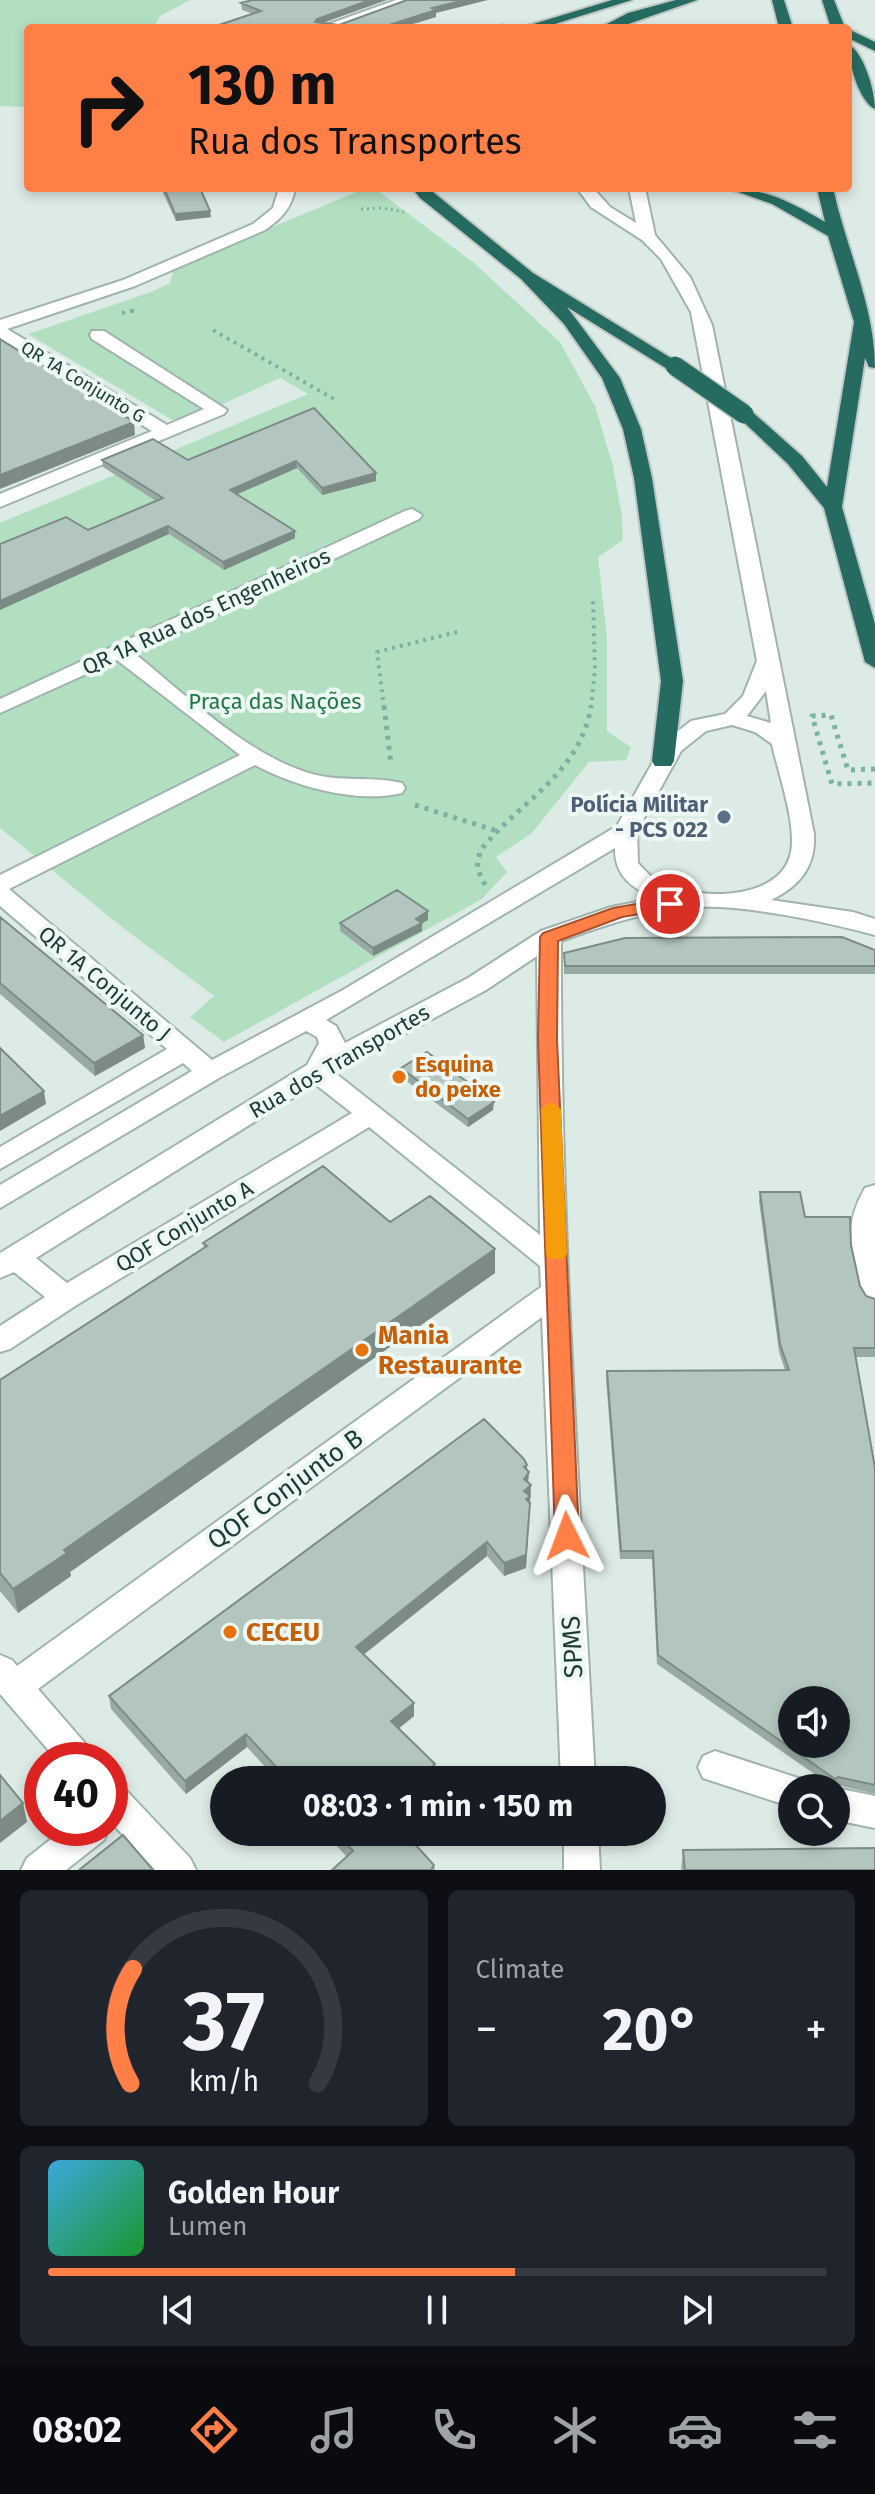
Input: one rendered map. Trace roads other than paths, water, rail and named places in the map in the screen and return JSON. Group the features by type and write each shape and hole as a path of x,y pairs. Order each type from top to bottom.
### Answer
{"highway":[{"path":"541,24 626,0"},
{"path":"615,24 691,0"},
{"path":"778,0 785,24"},
{"path":"828,0 837,24"},
{"path":"852,35 875,47"},
{"path":"852,56 875,105"},
{"path":"423,192 527,276 675,366 744,414 795,460 833,507 875,662"},
{"path":"748,192 777,201 835,234"},
{"path":"826,192 835,234 875,363"},
{"path":"527,276 570,320 611,378 632,429 643,478 672,681 663,761"},
{"path":"833,507 862,323"}],"street":[{"path":"337,24 409,0"},
{"path":"0,329 89,297 259,227 277,216 286,201 287,192"},
{"path":"587,192 609,215 647,236 686,281 704,325 767,661 783,717 782,741 803,855 796,874 765,894 737,902"},
{"path":"638,192 647,236"},
{"name":"QR 1A Conjunto G","path":"0,329 166,432"},
{"path":"0,482 8,497 218,410 98,335"},
{"name":"QR 1A Rua dos Engenheiros","path":"0,707 412,515"},
{"path":"119,651 272,767 306,780 340,786 394,788"},
{"path":"732,719 753,698 767,661"},
{"path":"782,741 763,727 732,719 699,726 685,735 663,761 626,831 626,865 644,883 660,891 696,900 737,902 853,920 875,927"},
{"path":"0,884 255,756"},
{"path":"0,1198 210,1072 308,1021 626,831"},
{"name":"Rua dos Transportes","path":"8,1262 316,1071 477,984 549,937 619,912 696,900"},
{"name":"QR 1A Conjunto J","path":"6,908 210,1072"},
{"name":"SPMS","path":"549,937 548,1039 556,1278 577,1766"},
{"path":"308,1021 327,1032 332,1043 316,1071 371,1114 556,1278"},
{"path":"0,1159 185,1050"},
{"name":"QOF Conjunto A","path":"0,1341 65,1298 371,1114"},
{"path":"875,1195 869,1203 862,1230 875,1294"},
{"path":"8,1262 65,1298"},
{"name":"QOF Conjunto B","path":"7,1678 556,1278"},
{"path":"7,1678 62,1742"},
{"path":"715,1767 778,1787"},
{"path":"850,1807 875,1812"},
{"path":"128,1821 178,1870"},
{"path":"39,1870 69,1846"},
{"path":"581,1846 582,1870"}],"place":[{"name":"Polícia Militar - PCS 022","path":"724,817"},
{"name":"Esquina do peixe","path":"399,1077"},
{"name":"Mania Restaurante","path":"362,1350"},
{"name":"CECEU","path":"230,1632"}],"park label":[{"name":"Praça das Nações","path":"275,701"}]}
